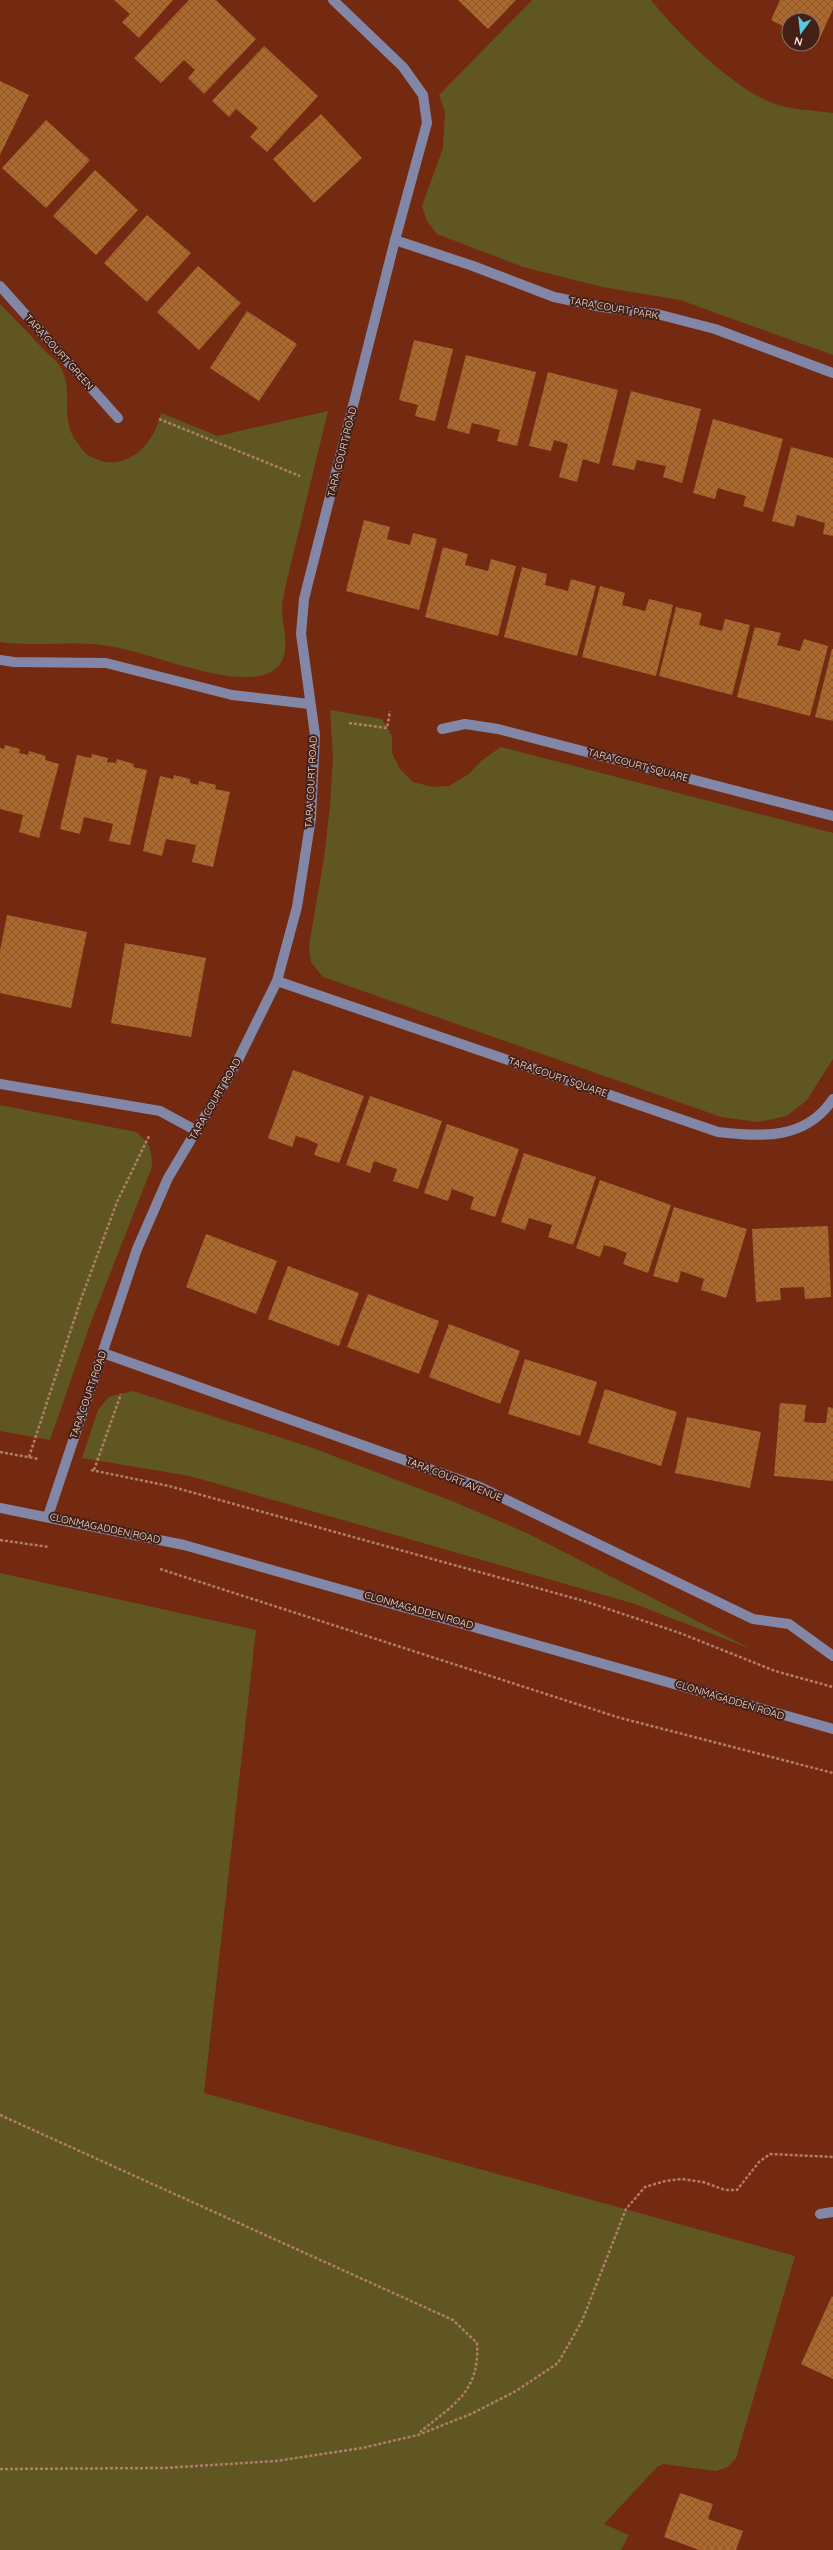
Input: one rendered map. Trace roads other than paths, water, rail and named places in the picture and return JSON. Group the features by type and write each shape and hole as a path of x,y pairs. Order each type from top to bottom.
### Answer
{"street":[{"name":"TARA COURT ROAD","path":"48,1516 63,1464 137,1249 168,1178 236,1064 277,981 297,907 311,818 315,735 309,704 301,634 304,599 395,240 427,124 423,95 403,67 333,0"},
{"name":"TARA COURT PARK","path":"395,240 473,266 554,297 602,307 657,314 715,329 833,373"},
{"name":"TARA COURT GREEN","path":"0,286 118,418"},
{"path":"0,660 106,663 232,695 309,704"},
{"name":"TARA COURT SQUARE","path":"442,728 465,724 498,729 833,816"},
{"name":"TARA COURT SQUARE","path":"277,981 718,1132 758,1137 792,1132 825,1111 833,1099"},
{"path":"0,1084 160,1111 197,1131"},
{"name":"TARA COURT AVENUE","path":"102,1353 480,1487 753,1619 789,1624 833,1656"},
{"name":"CLONMAGADDEN ROAD","path":"0,1508 48,1516 184,1545 833,1729"},
{"path":"820,2214 833,2212"}]}
